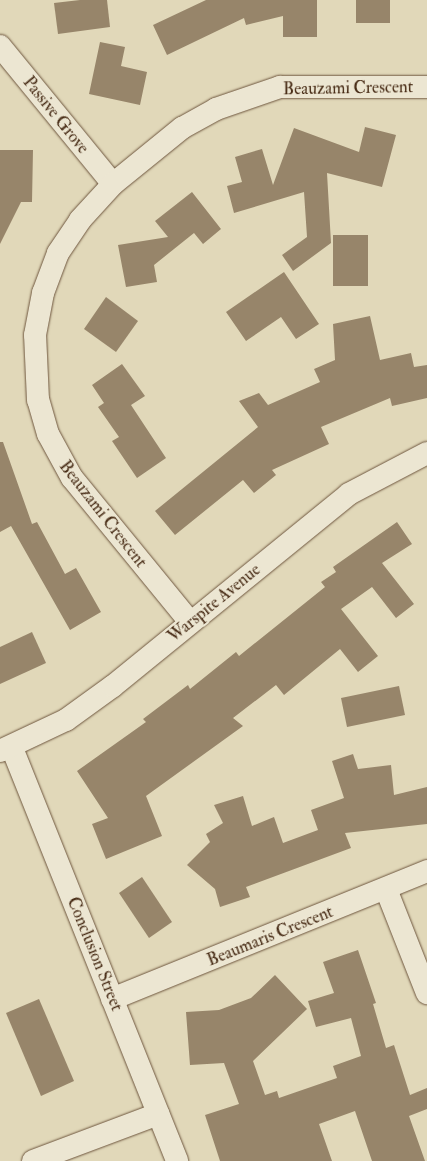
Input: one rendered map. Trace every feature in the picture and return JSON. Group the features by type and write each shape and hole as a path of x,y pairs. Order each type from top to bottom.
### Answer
{"street":[{"name":"Passive Grove","path":"0,46 113,184"},
{"name":"Beauzami Crescent","path":"190,622 72,478 48,434 38,400 35,335 43,293 58,253 80,220 113,184 182,128 249,96 280,87 427,87"},
{"name":"Warspite Avenue","path":"6,749 78,711 349,494 427,453"},
{"name":"Conclusion Street","path":"6,749 112,999 177,1161"},
{"name":"Beaumaris Crescent","path":"112,999 427,872"},
{"path":"386,889 427,993"},
{"path":"33,1161 158,1114"}],"building":[{"path":"80,0 107,0 110,27 58,34 54,3"},
{"path":"206,0 317,0 317,37 283,37 283,16 246,25 244,18 167,55 153,25"},
{"path":"356,0 390,0 390,23 356,23"},
{"path":"100,42 125,47 121,66 147,72 140,105 89,94"},
{"path":"365,127 396,135 382,187 327,173 331,243 293,271 282,255 307,237 304,192 234,213 227,186 242,182 235,157 262,149 273,185 294,128 359,152"},
{"path":"0,150 33,150 32,202 21,202 0,244"},
{"path":"192,192 221,229 203,244 194,233 154,265 157,282 126,287 118,245 168,237 155,221"},
{"path":"333,235 368,235 368,286 333,286"},
{"path":"284,272 319,324 296,339 281,317 246,341 226,312"},
{"path":"106,297 138,321 116,352 84,329"},
{"path":"370,316 380,360 411,353 414,367 427,365 427,398 392,406 390,398 321,427 329,444 272,470 276,475 254,493 243,480 175,535 155,511 258,427 239,401 259,393 268,405 320,382 314,369 335,360 333,324"},
{"path":"122,364 145,396 131,405 166,458 137,478 112,441 119,437 98,407 104,403 92,385"},
{"path":"0,442 3,442 32,524 37,522 65,574 76,568 101,612 70,630 11,526 0,532"},
{"path":"397,522 412,544 382,563 414,604 396,618 372,587 341,609 378,656 358,672 340,649 284,695 276,685 233,718 243,726 146,796 162,836 106,859 92,824 108,818 77,771 146,722 143,719 188,685 190,689 236,652 239,656 325,587 321,582 336,572 333,567"},
{"path":"32,632 46,663 0,684 0,647"},
{"path":"399,686 405,715 347,727 341,698"},
{"path":"353,754 358,769 391,765 394,795 427,787 427,824 345,833 351,848 246,887 250,897 220,907 215,889 187,865 210,842 206,834 223,823 214,805 243,796 252,826 274,817 283,843 318,830 311,810 344,798 332,761"},
{"path":"142,877 172,922 149,938 119,893"},
{"path":"358,950 376,1003 373,1004 386,1048 394,1045 410,1095 427,1088 427,1109 409,1116 425,1161 372,1161 355,1111 319,1124 332,1161 220,1161 205,1115 239,1104 224,1063 190,1065 186,1012 219,1010 251,998 275,975 307,1009 253,1061 265,1095 277,1091 279,1098 337,1078 333,1066 361,1056 351,1018 316,1027 308,1001 334,993 323,962"},
{"path":"39,999 74,1081 41,1096 6,1013"}]}
